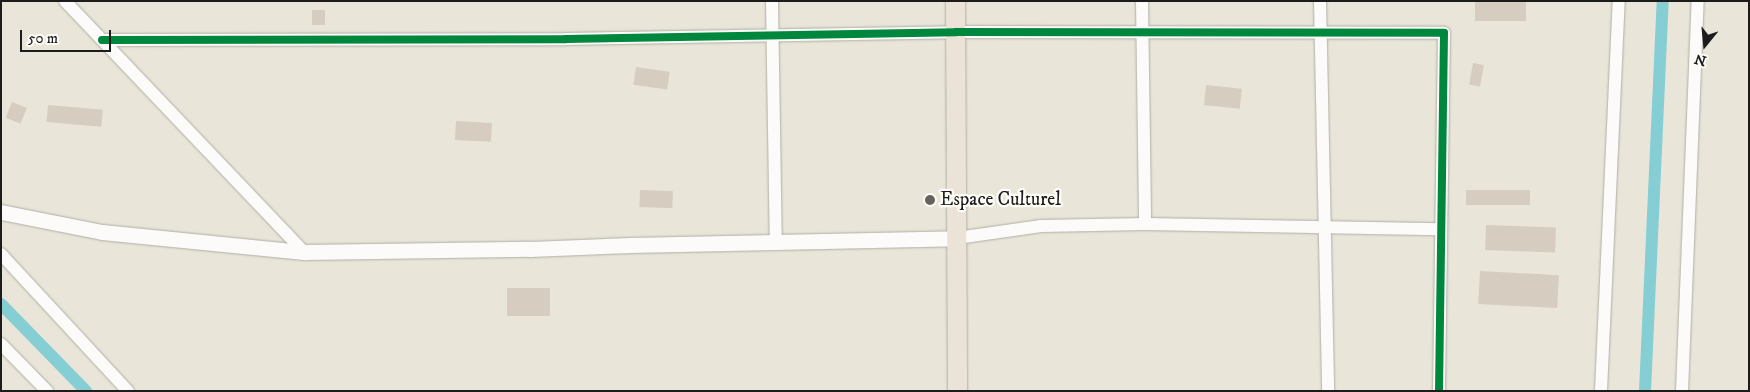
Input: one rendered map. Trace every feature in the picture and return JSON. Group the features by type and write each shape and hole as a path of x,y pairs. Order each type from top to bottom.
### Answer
{"main road":[{"path":"955,1 957,391"}],"street":[{"path":"65,1 304,252"},
{"path":"772,1 776,243"},
{"path":"1142,1 1145,224"},
{"path":"1320,1 1319,32 1328,391"},
{"path":"1601,391 1619,1"},
{"path":"1682,391 1698,1"},
{"path":"102,40 566,39 956,32 1444,33 1439,391"},
{"path":"1,212 102,232 304,252 957,238 1041,226 1145,224 1440,229"},
{"path":"1,254 128,391"},
{"path":"1,344 47,391"}],"building":[{"path":"1475,1 1526,1 1526,21 1475,21"},
{"path":"312,10 325,10 325,25 312,25"},
{"path":"1473,63 1484,65 1480,87 1469,85"},
{"path":"636,67 670,72 667,90 633,85"},
{"path":"1206,85 1242,89 1240,109 1204,105"},
{"path":"12,102 27,108 20,124 6,118"},
{"path":"48,105 103,110 101,127 47,122"},
{"path":"456,121 492,123 491,142 455,140"},
{"path":"640,190 673,191 672,208 639,207"},
{"path":"1466,190 1530,190 1530,205 1466,205"},
{"path":"1486,225 1556,227 1555,252 1485,250"},
{"path":"1480,271 1559,275 1557,308 1478,304"},
{"path":"507,288 550,288 550,316 507,316"}],"waterway":[{"path":"1645,391 1663,1"},
{"path":"1,304 86,391"}],"cycle path":[{"path":"102,40 566,39 956,32 1444,33 1439,391"}],"place":[{"name":"Espace Culturel","path":"930,200"}]}
